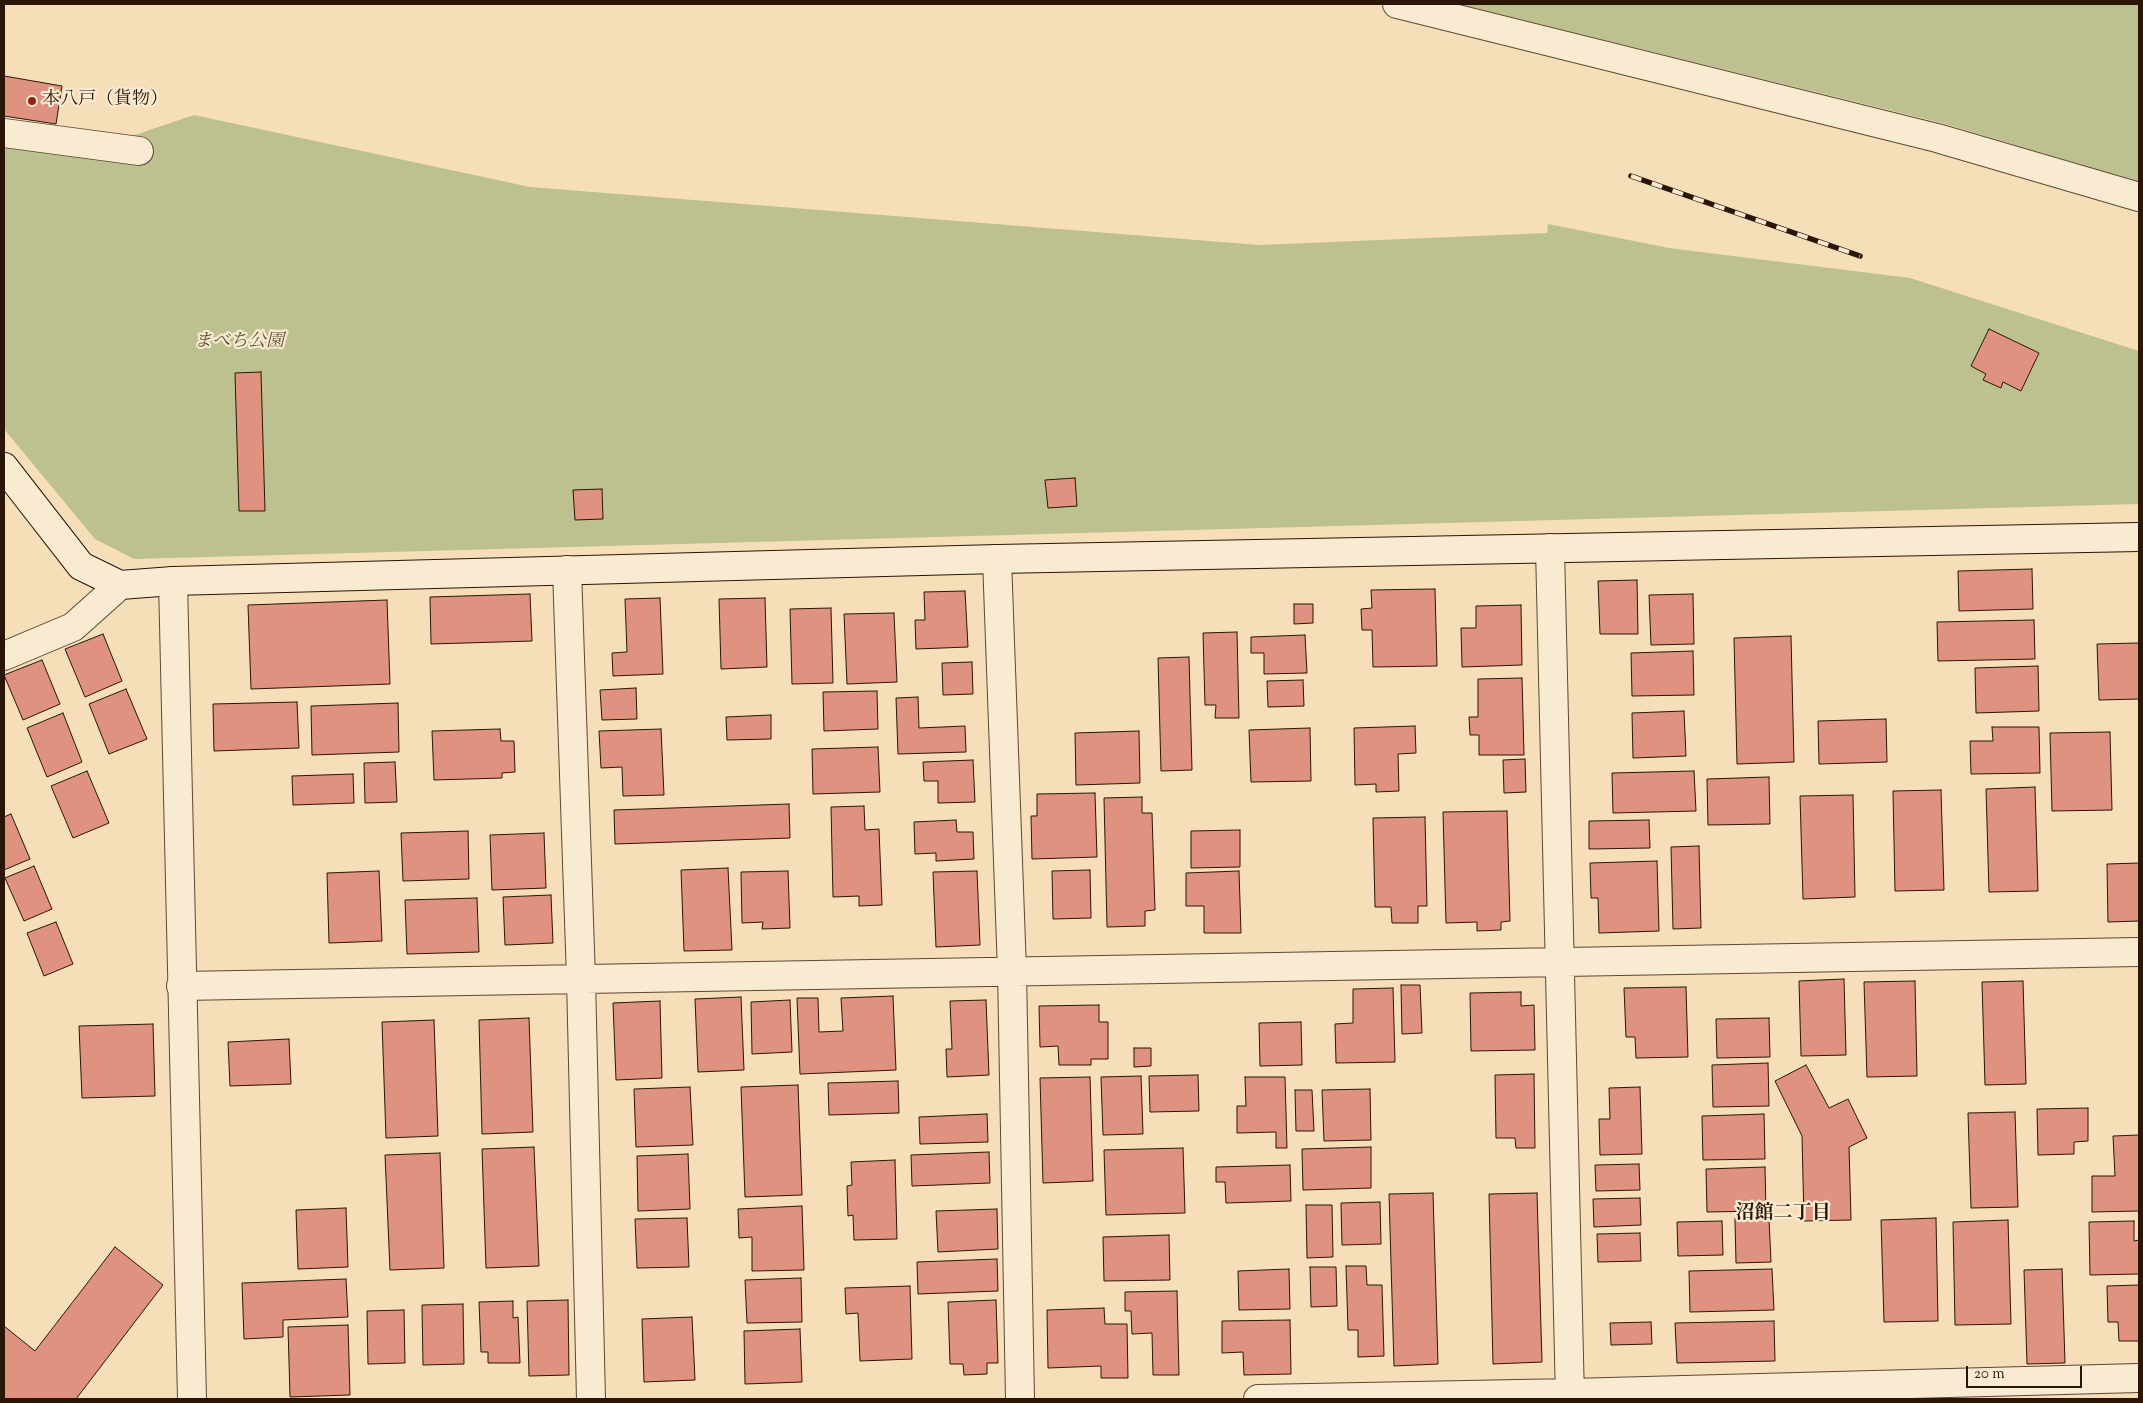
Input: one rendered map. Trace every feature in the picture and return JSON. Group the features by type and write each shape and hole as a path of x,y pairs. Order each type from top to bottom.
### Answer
{"street":[{"path":"1397,4 1937,138 2139,197"},
{"path":"4,133 139,151"},
{"path":"4,467 81,566 120,585 173,581 996,559 2139,537"},
{"path":"1550,548 1570,1396"},
{"path":"996,559 1012,971 1020,1399"},
{"path":"567,570 581,979 591,1399"},
{"path":"173,581 192,1399"},
{"path":"4,656 73,627 120,585"},
{"path":"181,986 2139,952"},
{"path":"1258,1399 1570,1396 2139,1378"}],"green space":[{"path":"1458,4 2139,4 2139,182 1942,123"},
{"name":"まべち公園","path":"194,115 530,187 1259,245 1547,233 1548,224 1669,248 1910,278 2139,351 2139,504 134,559 95,539 4,429 4,144 129,137"}],"building":[{"name":"本八戸（貨物）","path":"4,76 62,86 56,124 4,116"},
{"path":"1989,329 2039,353 2021,391 2003,382 2001,388 1983,380 1986,374 1971,366"},
{"path":"261,372 265,511 239,511 235,373"},
{"path":"1075,478 1077,506 1048,508 1045,480"},
{"path":"602,489 603,519 575,520 573,490"},
{"path":"2032,569 2033,609 1959,611 1958,571"},
{"path":"1637,580 1638,634 1600,634 1598,581"},
{"path":"1435,589 1437,666 1373,667 1372,630 1362,630 1361,609 1372,608 1371,590"},
{"path":"965,591 968,647 916,649 915,620 925,620 924,592"},
{"path":"530,594 532,641 431,644 430,597"},
{"path":"1693,594 1694,644 1651,645 1649,595"},
{"path":"660,598 663,674 613,676 612,653 627,652 625,599"},
{"path":"765,598 767,667 721,669 719,599"},
{"path":"387,600 390,684 251,689 248,605"},
{"path":"1294,604 1313,604 1313,623 1294,624"},
{"path":"1521,605 1522,665 1462,667 1461,628 1476,628 1476,606"},
{"path":"831,608 833,683 792,684 790,609"},
{"path":"894,613 897,682 847,684 844,614"},
{"path":"2034,620 2035,659 1938,661 1937,622"},
{"path":"1237,632 1239,718 1215,718 1216,705 1205,705 1203,633"},
{"path":"103,634 122,681 85,697 65,649"},
{"path":"1305,635 1307,673 1264,674 1264,653 1251,653 1251,637"},
{"path":"1791,636 1794,762 1737,764 1734,638"},
{"path":"2139,643 2139,699 2099,700 2097,644"},
{"path":"1693,651 1694,695 1632,696 1631,653"},
{"path":"1189,657 1192,770 1161,771 1158,658"},
{"path":"42,660 60,704 23,720 4,675"},
{"path":"972,662 973,694 943,695 942,663"},
{"path":"2038,666 2039,711 1976,713 1975,668"},
{"path":"1522,678 1524,755 1479,755 1479,735 1470,735 1469,717 1478,717 1478,679"},
{"path":"1303,680 1304,706 1268,707 1267,681"},
{"path":"636,688 637,719 602,720 600,690"},
{"path":"126,689 147,739 109,754 89,704"},
{"path":"877,691 878,729 824,731 823,692"},
{"path":"918,697 919,728 965,726 966,752 898,754 896,698"},
{"path":"297,702 299,748 214,751 213,704"},
{"path":"398,703 399,752 312,755 311,706"},
{"path":"1684,711 1686,756 1633,758 1632,713"},
{"path":"63,713 82,762 47,777 27,728"},
{"path":"771,715 771,739 727,740 726,717"},
{"path":"1886,719 1887,762 1819,764 1818,721"},
{"path":"1415,726 1416,753 1398,754 1399,791 1376,792 1376,784 1355,785 1354,728"},
{"path":"1992,727 2039,727 2040,773 1971,774 1970,741 1993,741"},
{"path":"1310,728 1311,781 1251,782 1249,730"},
{"path":"500,729 501,741 514,741 515,772 502,773 502,778 434,780 432,731"},
{"path":"661,729 664,795 623,796 622,767 601,768 599,731"},
{"path":"1139,731 1140,783 1076,785 1075,733"},
{"path":"2110,732 2112,810 2052,811 2050,733"},
{"path":"878,747 880,792 813,794 812,749"},
{"path":"1525,759 1526,792 1504,793 1503,760"},
{"path":"973,760 975,802 938,803 938,781 924,781 923,762"},
{"path":"395,762 397,802 365,803 364,763"},
{"path":"87,771 109,823 73,838 51,786"},
{"path":"1694,771 1696,811 1613,813 1612,773"},
{"path":"353,774 354,803 293,805 292,776"},
{"path":"1769,777 1770,824 1708,825 1707,779"},
{"path":"2035,787 2038,891 1989,892 1986,789"},
{"path":"1941,790 1944,890 1895,891 1893,791"},
{"path":"1095,793 1097,857 1032,859 1031,816 1037,816 1037,794"},
{"path":"1853,795 1855,897 1803,899 1800,796"},
{"path":"1142,797 1142,813 1152,813 1155,910 1145,911 1145,926 1107,927 1104,798"},
{"path":"789,804 790,838 615,844 614,810"},
{"path":"864,806 865,830 879,829 882,905 859,906 859,896 833,897 831,807"},
{"path":"1507,811 1510,921 1501,922 1501,930 1477,931 1477,922 1446,923 1443,812"},
{"path":"11,814 30,859 4,870 4,817"},
{"path":"1425,817 1427,906 1418,906 1418,923 1392,923 1391,907 1375,907 1373,818"},
{"path":"956,820 957,832 973,832 974,859 936,861 936,853 915,854 914,822"},
{"path":"1649,820 1650,848 1589,849 1589,821"},
{"path":"1240,830 1240,867 1191,868 1191,831"},
{"path":"468,831 469,879 403,881 401,833"},
{"path":"544,833 546,888 492,890 490,835"},
{"path":"1699,846 1701,928 1673,929 1671,847"},
{"path":"1657,861 1659,931 1599,933 1598,898 1591,898 1590,863"},
{"path":"2139,863 2139,921 2108,922 2107,864"},
{"path":"34,866 52,909 24,921 5,878"},
{"path":"728,868 732,950 684,951 681,870"},
{"path":"1090,870 1091,918 1053,919 1052,871"},
{"path":"379,871 382,941 329,943 327,873"},
{"path":"788,871 790,928 762,929 763,922 742,923 741,872"},
{"path":"977,871 980,945 936,947 933,872"},
{"path":"1239,871 1241,933 1204,933 1204,906 1186,906 1186,873"},
{"path":"551,895 553,943 505,945 503,897"},
{"path":"477,898 479,952 407,954 405,900"},
{"path":"56,922 73,964 44,976 27,933"},
{"path":"1844,979 1846,1055 1801,1056 1799,981"},
{"path":"1915,981 1917,1076 1867,1077 1864,982"},
{"path":"2023,981 2026,1084 1985,1085 1982,982"},
{"path":"1401,985 1420,985 1422,1033 1402,1034"},
{"path":"1686,987 1688,1057 1636,1058 1635,1037 1626,1037 1624,988"},
{"path":"1393,988 1395,1062 1336,1063 1335,1024 1353,1023 1353,989"},
{"path":"1521,992 1521,1006 1534,1005 1535,1050 1471,1051 1470,993"},
{"path":"893,996 896,1070 800,1074 797,998 818,998 819,1032 843,1031 841,998"},
{"path":"741,997 744,1070 698,1072 695,999"},
{"path":"790,1000 792,1052 752,1054 751,1002"},
{"path":"986,1000 989,1075 947,1077 946,1049 952,1049 950,1001"},
{"path":"660,1001 662,1078 616,1080 613,1003"},
{"path":"1099,1005 1099,1022 1108,1022 1108,1059 1091,1059 1091,1065 1059,1065 1058,1046 1040,1047 1039,1006"},
{"path":"529,1018 533,1132 482,1134 479,1020"},
{"path":"1769,1018 1770,1057 1717,1058 1716,1019"},
{"path":"434,1020 438,1136 386,1138 382,1022"},
{"path":"1301,1022 1302,1065 1260,1066 1259,1023"},
{"path":"153,1024 155,1096 82,1098 79,1026"},
{"path":"289,1039 291,1084 230,1086 228,1042"},
{"path":"1134,1048 1151,1048 1151,1066 1134,1067"},
{"path":"1768,1063 1769,1106 1713,1107 1712,1065"},
{"path":"1806,1065 1829,1108 1848,1099 1867,1138 1849,1147 1851,1220 1804,1221 1802,1136 1775,1081"},
{"path":"1534,1074 1535,1148 1516,1148 1515,1138 1496,1138 1495,1075"},
{"path":"1198,1075 1199,1111 1150,1112 1149,1076"},
{"path":"1141,1076 1143,1134 1103,1135 1101,1077"},
{"path":"1090,1077 1093,1181 1043,1183 1040,1078"},
{"path":"1245,1077 1285,1077 1287,1148 1276,1148 1276,1132 1237,1133 1237,1106 1246,1106"},
{"path":"898,1081 899,1113 829,1115 828,1083"},
{"path":"798,1085 802,1195 745,1197 741,1087"},
{"path":"690,1087 693,1145 636,1147 634,1089"},
{"path":"1640,1087 1642,1154 1600,1155 1599,1119 1610,1119 1609,1088"},
{"path":"1370,1089 1371,1140 1324,1141 1322,1090"},
{"path":"1295,1090 1312,1090 1314,1131 1296,1131"},
{"path":"2088,1108 2088,1141 2074,1142 2074,1154 2038,1155 2037,1109"},
{"path":"2015,1112 2018,1207 1971,1208 1968,1113"},
{"path":"987,1114 988,1142 920,1144 919,1117"},
{"path":"1764,1114 1765,1159 1703,1160 1702,1116"},
{"path":"2139,1135 2139,1211 2092,1212 2092,1176 2115,1176 2113,1136"},
{"path":"534,1147 539,1266 486,1268 482,1149"},
{"path":"1371,1147 1371,1188 1303,1190 1302,1149"},
{"path":"1183,1148 1185,1213 1106,1215 1104,1150"},
{"path":"989,1152 990,1183 912,1186 911,1155"},
{"path":"440,1153 444,1268 390,1270 385,1155"},
{"path":"688,1154 690,1209 638,1211 637,1156"},
{"path":"895,1160 897,1239 854,1240 853,1215 848,1216 847,1186 852,1185 851,1162"},
{"path":"1639,1164 1640,1190 1596,1191 1595,1165"},
{"path":"1290,1165 1291,1201 1226,1203 1225,1182 1216,1182 1216,1167"},
{"path":"1765,1167 1766,1211 1707,1212 1706,1169"},
{"path":"1433,1193 1438,1364 1394,1366 1389,1194"},
{"path":"1537,1193 1542,1362 1493,1364 1489,1194"},
{"path":"1640,1198 1641,1225 1594,1227 1593,1199"},
{"path":"1380,1202 1381,1244 1342,1245 1341,1203"},
{"path":"1306,1205 1332,1205 1333,1257 1307,1258"},
{"path":"802,1206 804,1270 752,1271 752,1237 739,1238 738,1209"},
{"path":"346,1208 348,1267 298,1269 296,1210"},
{"path":"997,1209 998,1249 938,1252 936,1211"},
{"path":"687,1218 689,1267 637,1268 635,1219"},
{"path":"1936,1218 1938,1321 1884,1322 1881,1220"},
{"path":"1735,1219 1769,1219 1771,1262 1736,1263"},
{"path":"2008,1220 2011,1324 1955,1325 1953,1222"},
{"path":"1722,1221 1723,1255 1678,1256 1677,1222"},
{"path":"2134,1221 2134,1241 2139,1240 2139,1274 2090,1275 2089,1222"},
{"path":"1640,1233 1641,1261 1598,1262 1597,1234"},
{"path":"1169,1235 1170,1280 1104,1281 1103,1237"},
{"path":"115,1247 163,1285 76,1399 4,1399 4,1326 35,1351"},
{"path":"997,1259 998,1291 918,1294 917,1262"},
{"path":"1346,1266 1366,1266 1367,1285 1382,1285 1384,1356 1358,1357 1358,1330 1348,1330"},
{"path":"1310,1267 1336,1267 1337,1306 1311,1307"},
{"path":"1289,1269 1290,1309 1239,1310 1238,1271"},
{"path":"1772,1269 1774,1310 1690,1312 1689,1271"},
{"path":"2062,1269 2065,1363 2027,1364 2024,1270"},
{"path":"801,1278 802,1322 747,1323 745,1280"},
{"path":"346,1279 348,1317 283,1320 283,1337 244,1339 242,1283"},
{"path":"2139,1285 2139,1341 2119,1341 2118,1322 2108,1322 2107,1286"},
{"path":"910,1286 912,1359 860,1361 858,1313 846,1314 845,1288"},
{"path":"1177,1291 1179,1375 1153,1375 1152,1333 1132,1334 1131,1311 1125,1311 1125,1292"},
{"path":"568,1300 569,1375 529,1376 527,1301"},
{"path":"996,1300 998,1363 987,1363 987,1374 964,1375 963,1364 950,1364 948,1302"},
{"path":"513,1301 513,1318 518,1317 520,1363 488,1363 488,1352 481,1352 479,1302"},
{"path":"463,1304 464,1364 423,1365 422,1305"},
{"path":"1104,1308 1105,1324 1127,1324 1128,1378 1101,1378 1101,1366 1048,1368 1047,1310"},
{"path":"404,1310 405,1363 368,1364 367,1311"},
{"path":"692,1317 695,1380 644,1382 642,1319"},
{"path":"1290,1320 1291,1374 1244,1375 1243,1352 1222,1353 1222,1321"},
{"path":"1774,1321 1775,1361 1677,1363 1675,1323"},
{"path":"1651,1322 1652,1344 1611,1345 1610,1323"},
{"path":"348,1325 350,1395 290,1397 288,1327"},
{"path":"800,1329 802,1382 745,1384 744,1331"}],"railway":[{"path":"1631,176 1860,256"}],"place":[{"name":"本八戸（貨物）","path":"32,101"}],"district":[{"name":"沼館二丁目","path":"1783,1215"}]}
